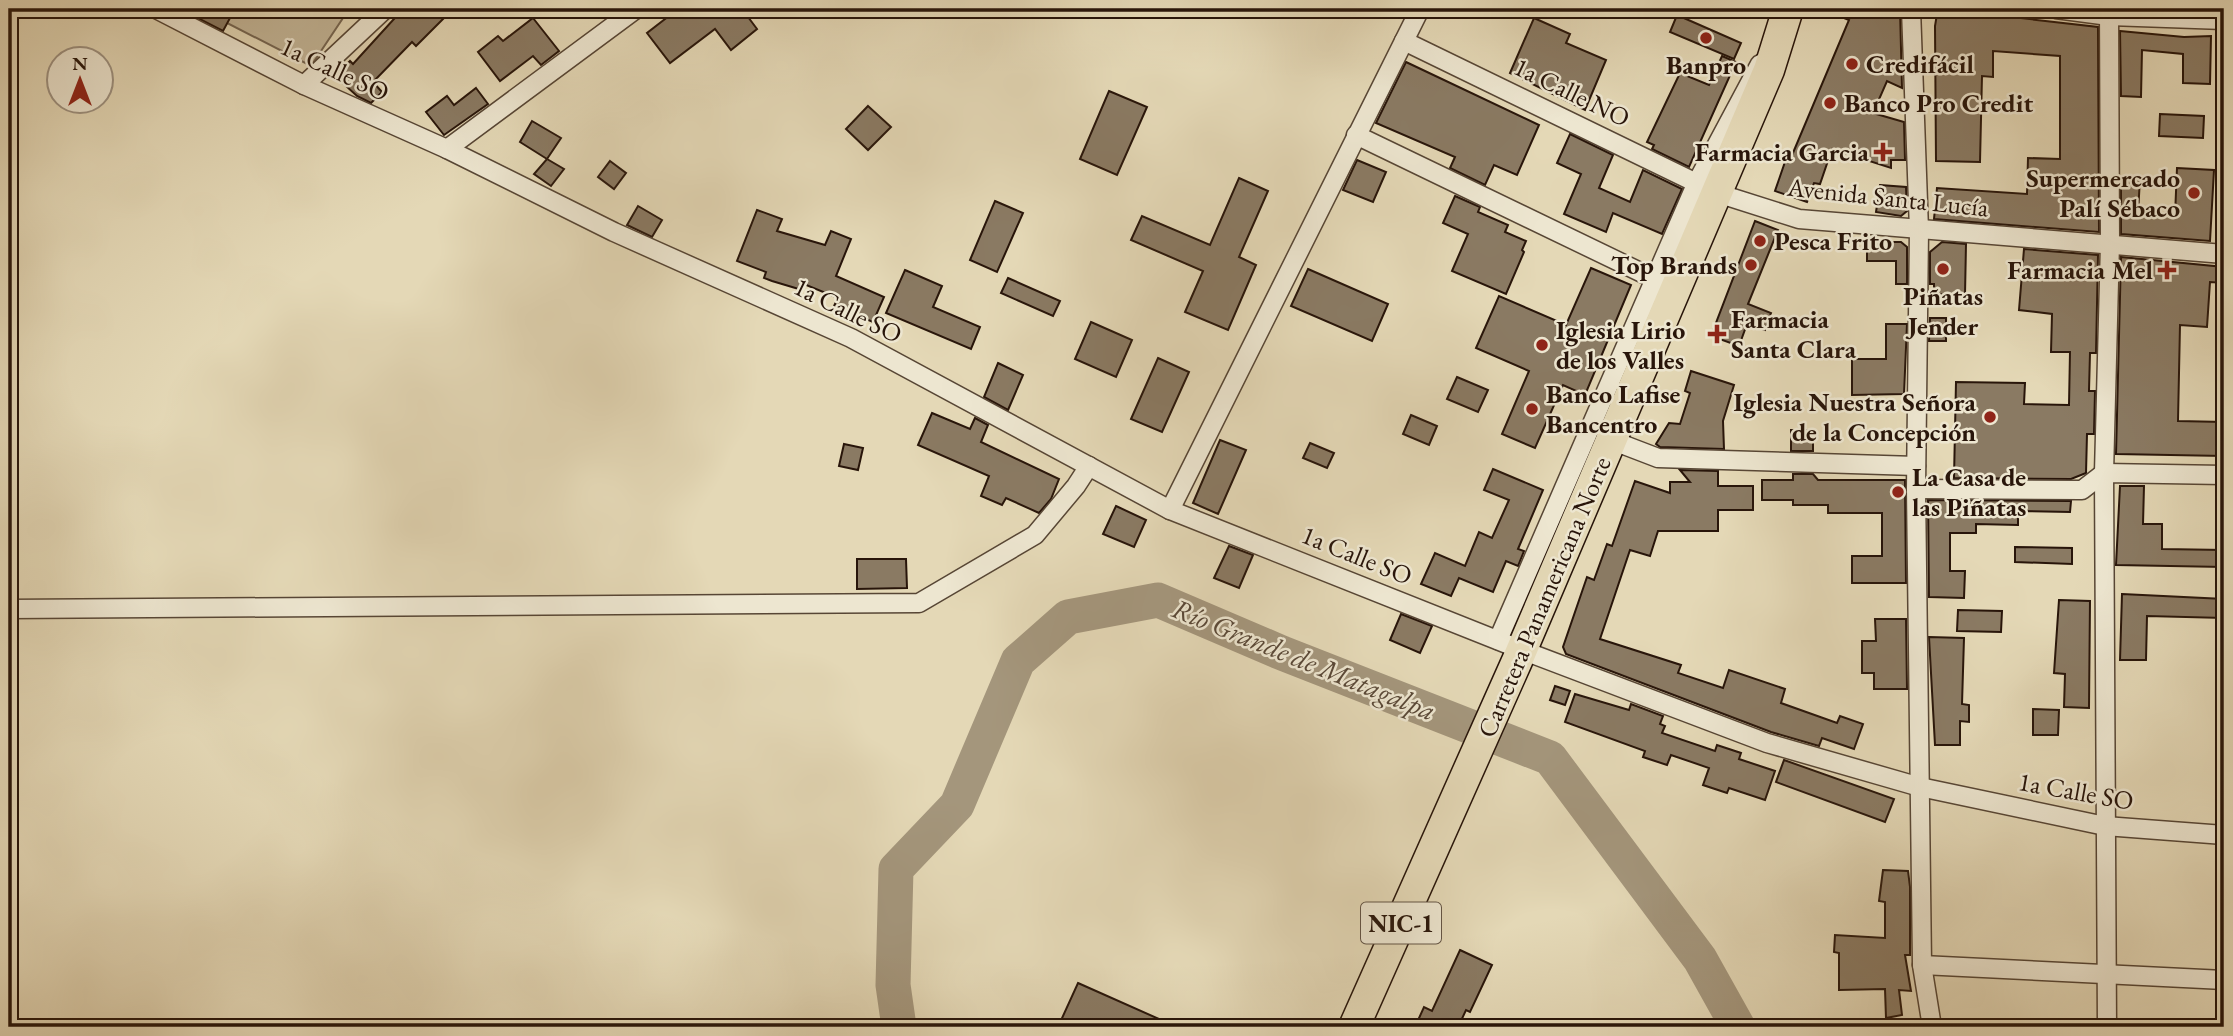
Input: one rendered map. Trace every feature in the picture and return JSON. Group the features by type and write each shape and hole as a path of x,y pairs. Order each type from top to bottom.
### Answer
{"highway":[{"name":"Carretera Panamericana Norte","path":"1354,1027 1447,820 1511,653 1611,440 1665,285 1707,187 1775,56 1788,9"}],"street":[{"name":"1a Calle SO","path":"156,9 304,85 447,149 614,232 851,338 1170,510 1511,653 1767,743 1920,787 2105,826 2224,835"},
{"path":"304,85 385,9"},
{"path":"447,149 636,9"},
{"path":"1170,510 1420,9"},
{"path":"1911,9 1919,230 1916,489 1922,965 1932,1027"},
{"path":"2056,9 2224,20"},
{"path":"2107,1027 2104,473 2110,243 2109,12"},
{"name":"1a Calle NO","path":"1404,41 1707,187"},
{"path":"1356,135 1665,285 1511,653"},
{"name":"Avenida Santa Lucía","path":"1707,187 1800,219 2224,254"},
{"path":"1611,440 1658,458 1916,466"},
{"path":"9,609 919,603 1035,535 1089,466"},
{"path":"1916,489 2082,490 2104,473 2224,475"},
{"path":"1922,965 2224,981"}],"shaded area":[{"path":"200,9 349,9 311,66"}],"building":[{"path":"180,9 212,9 230,18 223,31"},
{"path":"403,9 453,9 416,46 412,42 373,82 382,92 371,103 357,96 335,76 350,61 353,64"},
{"path":"678,9 742,9 757,29 731,50 715,29 670,63 647,33"},
{"path":"1822,9 1867,9 1885,16 1888,9 1900,9 1902,88 1887,81 1873,113 1904,122 1905,160 1891,160 1891,168 1832,149 1820,184 1814,183 1807,202 1775,191 1786,159 1790,160 1849,20"},
{"path":"1942,9 2098,27 2099,232 1934,219 1937,188 2027,194 2028,158 2060,159 2060,56 1993,51 1993,77 1982,76 1980,162 1936,161 1935,26 1937,14"},
{"name":"Banpro","path":"1677,15 1741,43 1734,59 1670,32"},
{"path":"533,18 559,51 541,65 533,56 500,81 478,52 498,36 503,41"},
{"path":"1534,18 1570,34 1566,43 1606,60 1585,110 1510,73"},
{"path":"2120,31 2184,37 2211,36 2210,84 2183,83 2183,54 2142,50 2141,97 2121,96"},
{"path":"1722,56 1736,62 1689,167 1652,149 1654,145 1647,142 1680,73 1709,85"},
{"path":"1406,62 1539,125 1517,175 1494,165 1485,185 1450,168 1455,157 1376,123"},
{"path":"476,88 488,104 444,135 426,112 447,96 454,105"},
{"path":"1109,91 1147,107 1117,175 1080,159"},
{"path":"868,106 891,127 868,150 846,129"},
{"path":"2160,114 2204,116 2203,138 2159,136"},
{"path":"532,121 561,138 547,159 520,142"},
{"path":"1570,134 1613,155 1599,188 1630,202 1643,170 1682,189 1662,234 1613,213 1606,232 1564,214 1581,174 1557,163"},
{"path":"547,159 564,169 551,186 534,174"},
{"path":"1357,160 1386,172 1373,202 1343,190"},
{"path":"610,161 626,173 614,189 598,177"},
{"path":"2177,168 2214,170 2210,241 2121,234 2121,177 2140,178 2138,214 2175,216"},
{"path":"1239,178 1268,191 1239,257 1256,265 1228,330 1185,312 1203,271 1131,240 1142,216 1210,245"},
{"path":"1880,185 1906,187 1907,211 1901,216 1876,212"},
{"path":"1455,196 1480,207 1478,212 1508,225 1505,232 1526,241 1506,294 1452,271 1468,234 1443,223"},
{"path":"995,201 1023,213 997,272 970,260"},
{"path":"638,206 662,220 652,237 627,225"},
{"path":"757,210 782,219 777,231 825,245 831,231 851,239 836,276 884,297 873,322 834,306 838,298 804,284 802,290 772,281 764,278 766,272 737,261"},
{"path":"1755,221 1778,230 1748,304 1771,313 1765,330 1747,324 1739,346 1711,336"},
{"path":"1867,242 1901,242 1907,247 1907,284 1896,284 1896,261 1867,261"},
{"path":"1942,242 1966,244 1965,295 1934,294 1934,284 1930,284 1930,252"},
{"path":"2024,249 2098,255 2096,353 2090,353 2089,391 2095,391 2094,434 2087,434 2086,473 2071,479 1954,478 1956,382 2025,383 2024,404 2069,405 2070,352 2051,352 2052,314 2019,310"},
{"path":"2121,257 2224,267 2224,283 2210,282 2207,327 2180,325 2178,421 2224,422 2224,456 2116,454"},
{"path":"1591,268 1631,285 1585,395 1563,385 1535,448 1502,434 1529,371 1476,348 1499,296 1566,325"},
{"path":"1308,269 1388,304 1372,341 1291,306"},
{"path":"905,270 942,286 933,307 980,327 971,349 886,313"},
{"path":"1008,278 1060,301 1053,316 1001,293"},
{"path":"1930,318 1946,318 1946,341 1929,341"},
{"path":"1091,322 1132,340 1116,377 1075,359"},
{"path":"1886,324 1907,324 1904,394 1852,395 1852,359 1886,359"},
{"path":"1158,358 1189,372 1162,432 1131,419"},
{"path":"998,363 1023,375 1008,410 984,397"},
{"path":"1691,371 1734,385 1723,421 1724,449 1660,447 1656,444 1669,423 1680,424 1690,393 1685,391"},
{"path":"1457,377 1488,390 1478,412 1447,399"},
{"path":"932,413 970,429 975,418 988,425 981,442 1059,479 1051,499 1039,513 1006,498 1002,505 981,496 989,476 918,445"},
{"path":"1411,415 1437,426 1429,445 1403,434"},
{"path":"1791,430 1813,430 1813,451 1791,451"},
{"path":"1220,440 1246,450 1218,514 1193,503"},
{"path":"1310,443 1334,453 1327,468 1303,458"},
{"path":"844,444 863,448 858,470 839,466"},
{"path":"1493,469 1543,490 1518,549 1524,551 1518,566 1506,561 1493,592 1459,578 1451,596 1421,584 1435,553 1465,566 1479,532 1492,538 1509,500 1484,490"},
{"path":"1680,470 1718,471 1718,486 1753,486 1753,510 1718,510 1718,531 1658,531 1650,556 1630,550 1600,639 1681,665 1678,673 1723,688 1729,670 1785,689 1781,703 1837,723 1840,716 1863,724 1854,749 1822,738 1819,746 1771,732 1566,654 1563,647 1587,577 1594,580 1607,544 1612,546 1635,481 1670,493 1670,482 1690,482"},
{"path":"1793,474 1813,474 1818,480 1905,480 1906,583 1852,583 1852,556 1882,556 1882,513 1828,513 1828,505 1793,505 1793,500 1762,500 1762,480 1793,480"},
{"path":"2120,486 2144,486 2143,524 2162,524 2162,549 2224,550 2224,567 2116,565"},
{"path":"1928,500 2071,501 2070,512 2018,511 2018,525 1976,524 1976,533 1950,533 1950,571 1965,571 1964,598 1929,597"},
{"path":"1116,506 1146,520 1134,547 1103,534"},
{"path":"1229,546 1253,555 1239,588 1214,578"},
{"path":"2015,547 2072,548 2072,564 2015,562"},
{"path":"857,559 906,559 907,588 857,589"},
{"path":"2122,594 2224,599 2224,618 2147,616 2146,660 2120,660"},
{"path":"2059,600 2090,601 2089,708 2064,707 2065,674 2054,673"},
{"path":"1958,610 2002,611 2001,632 1957,631"},
{"path":"1401,614 1432,626 1420,653 1390,640"},
{"path":"1875,619 1906,619 1907,689 1874,689 1874,673 1862,673 1862,641 1876,641"},
{"path":"1929,637 1964,638 1962,704 1969,705 1969,722 1960,721 1960,745 1935,745"},
{"path":"1555,686 1570,691 1565,705 1550,700"},
{"path":"1575,694 1629,710 1631,704 1663,716 1660,724 1665,726 1662,733 1715,751 1717,745 1741,753 1739,759 1775,771 1765,800 1729,788 1727,793 1703,785 1709,768 1671,755 1667,765 1643,757 1645,751 1565,722"},
{"path":"2033,709 2059,710 2058,735 2033,735"},
{"path":"1784,760 1894,799 1885,822 1776,782"},
{"path":"1883,870 1908,871 1910,887 1910,955 1905,955 1911,991 1899,990 1902,1015 1886,1018 1885,989 1839,990 1839,953 1834,952 1835,935 1885,938 1885,902 1879,901"},
{"path":"1460,950 1492,965 1470,1012 1466,1010 1460,1023 1469,1027 1415,1027 1424,1007 1432,1011"},
{"path":"1078,983 1177,1027 1058,1027"}],"waterway":[{"name":"Río Grande de Matagalpa","path":"899,1027 893,985 896,869 957,805 1018,661 1068,617 1158,600 1282,653 1550,758 1700,959 1738,1027"}],"place":[{"name":"Banpro","path":"1706,38"},
{"name":"Credifácil","path":"1852,64"},
{"name":"Banco Pro Credit","path":"1830,103"},
{"name":"Farmacia Garcia","path":"1883,152"},
{"name":"Supermercado Palí Sébaco","path":"2194,193"},
{"name":"Pesca Frito","path":"1760,241"},
{"name":"Top Brands","path":"1751,265"},
{"name":"Piñatas Jender","path":"1943,269"},
{"name":"Farmacia Mel","path":"2167,270"},
{"name":"Farmacia Santa Clara","path":"1717,334"},
{"name":"Iglesia Lirio de los Valles","path":"1542,345"},
{"name":"Banco Lafise Bancentro","path":"1532,409"},
{"name":"Iglesia Nuestra Señora de la Concepción","path":"1990,417"},
{"name":"La Casa de las Piñatas","path":"1898,492"}]}
